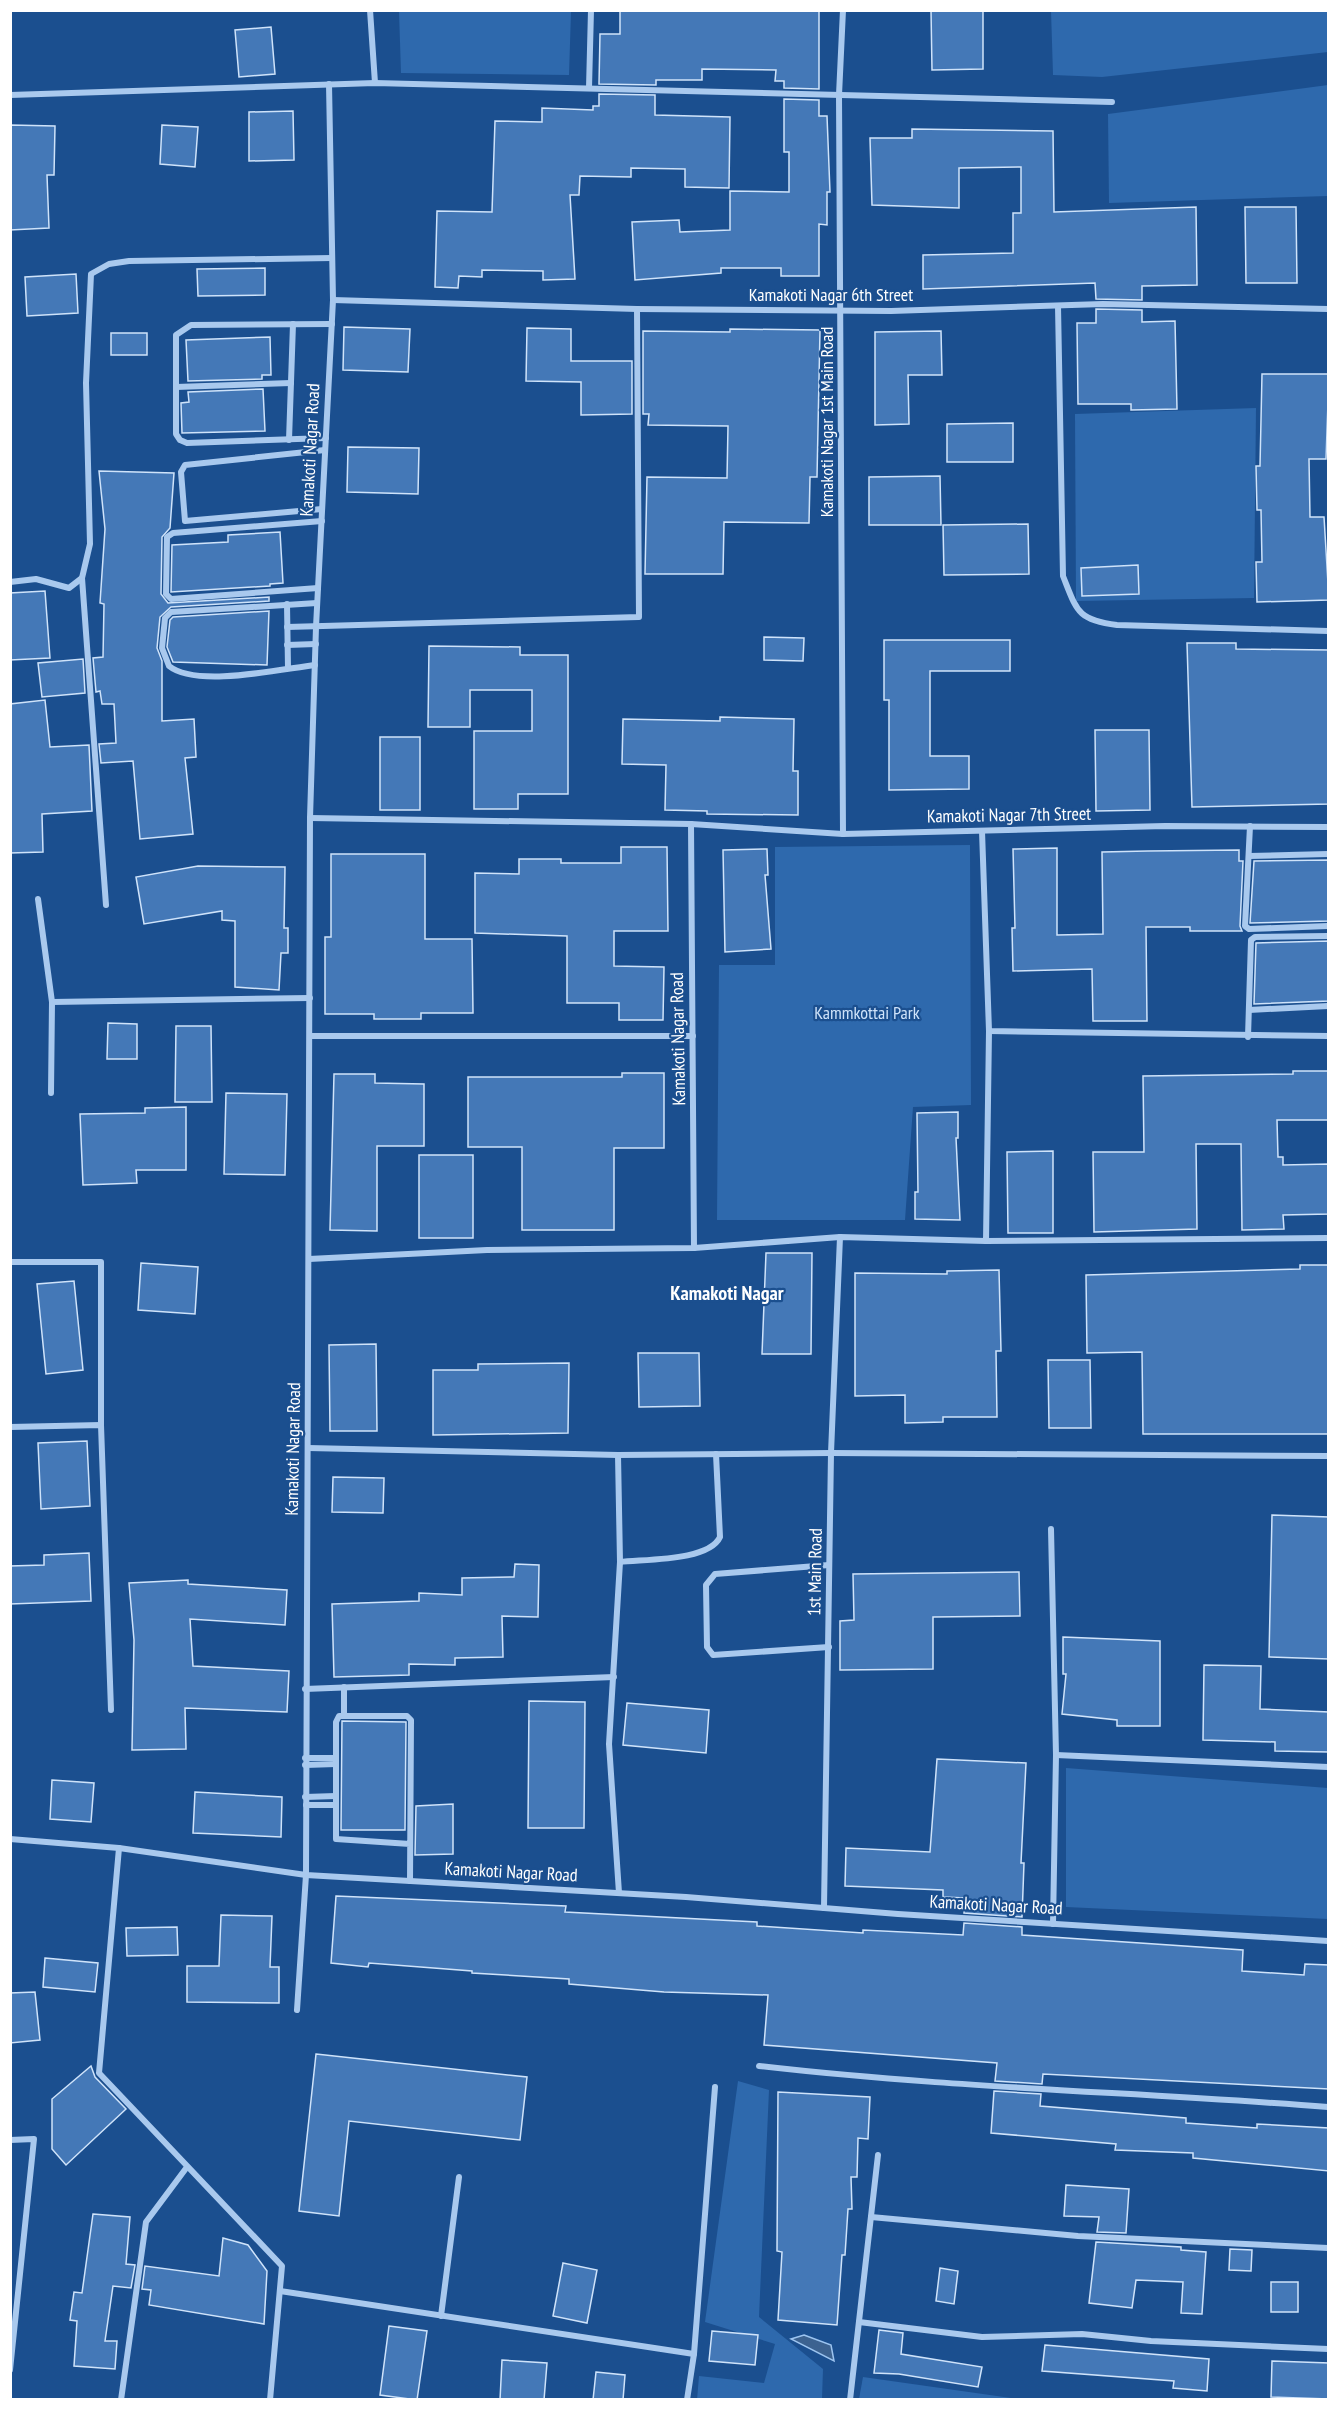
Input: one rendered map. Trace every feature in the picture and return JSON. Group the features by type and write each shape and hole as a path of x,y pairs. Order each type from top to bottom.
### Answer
{"street":[{"path":"370,10 375,83"},
{"path":"589,88 591,10"},
{"name":"Kamakoti Nagar 1st Main Road","path":"843,10 839,95 842,309 843,834"},
{"path":"10,95 375,83 1112,102"},
{"name":"Kamakoti Nagar Road","path":"329,84 333,300 317,603 310,818 306,1875 619,1893 1329,1941"},
{"path":"106,905 82,578 90,544 86,382 91,274 109,264 129,261 332,258"},
{"name":"Kamakoti Nagar 6th Street","path":"333,300 637,309 891,311 1103,304 1329,309"},
{"path":"1058,306 1064,576 1076,609 1092,622 1117,625 1329,631"},
{"path":"287,627 639,617 637,309"},
{"path":"289,440 293,324"},
{"path":"326,438 187,443 180,440 176,434 176,335 190,325 332,324"},
{"path":"176,387 291,383"},
{"path":"322,509 185,520 181,472 185,465 325,450"},
{"path":"318,588 171,599 166,594 167,537 173,533 322,521"},
{"path":"10,582 36,579 69,588 82,578"},
{"path":"315,665 218,676 185,674 169,666 162,648 165,618 171,612 317,603"},
{"path":"287,604 288,668"},
{"path":"287,645 316,644"},
{"path":"310,818 691,824"},
{"name":"Kamakoti Nagar Road","path":"691,824 694,1248"},
{"name":"Kamakoti Nagar 7th Street","path":"691,824 843,834 1165,825 1329,827"},
{"path":"1250,826 1244,917 1249,929 1329,926"},
{"path":"982,831 989,1031 986,1241"},
{"path":"1249,856 1329,854"},
{"path":"38,899 51,1002 51,1093"},
{"path":"1248,1037 1251,940 1255,937 1329,936"},
{"path":"51,1002 310,998"},
{"path":"1249,1010 1329,1006"},
{"path":"989,1031 1248,1037 1329,1036"},
{"path":"310,1036 693,1036"},
{"path":"309,1259 487,1250 694,1248 840,1237 986,1241 1329,1238"},
{"name":"1st Main Road","path":"825,1908 831,1453 840,1237"},
{"path":"10,1262 101,1263 101,1425 111,1710"},
{"path":"10,1427 101,1425"},
{"path":"308,1448 618,1455 831,1453 1329,1456"},
{"path":"620,1562 703,1553 717,1545 720,1537 716,1454"},
{"path":"618,1455 620,1562 609,1744 619,1893"},
{"path":"1051,1529 1056,1755 1053,1924"},
{"path":"829,1647 713,1655 707,1647 706,1585 715,1574 830,1565"},
{"path":"305,1689 614,1677"},
{"path":"344,1687 344,1716"},
{"path":"410,1844 340,1842 335,1836 336,1722 339,1716 410,1718 410,1844 410,1881"},
{"path":"1056,1755 1329,1767"},
{"path":"305,1761 336,1761"},
{"path":"305,1797 336,1796"},
{"path":"306,1805 335,1805"},
{"path":"10,1839 119,1848 306,1875 297,2010"},
{"path":"119,1848 99,2073 282,2266 270,2400"},
{"path":"759,2066 879,2080 1177,2095 1329,2107"},
{"path":"687,2400 694,2355 715,2087"},
{"path":"10,2140 34,2139 10,2370"},
{"path":"850,2400 878,2155"},
{"path":"121,2400 146,2222 187,2167"},
{"path":"441,2316 459,2177"},
{"path":"871,2217 1078,2236 1329,2248"},
{"path":"280,2291 694,2355"},
{"path":"859,2322 982,2337 1082,2334 1151,2342 1329,2349"}],"green space":[{"path":"399,11 571,11 569,75 401,73"},
{"path":"1051,11 1328,11 1328,52 1102,77 1053,75"},
{"path":"1328,85 1328,196 1109,203 1108,114"},
{"path":"1256,408 1254,598 1076,601 1075,414"},
{"name":"Kammkottai Park","path":"970,845 971,1105 913,1107 905,1220 717,1220 719,965 775,965 775,847"},
{"path":"1066,1768 1328,1788 1328,1919 1066,1907"},
{"path":"738,2081 769,2090 759,2317 823,2369 822,2399 697,2400 699,2376 764,2383 775,2344 705,2322"},
{"path":"863,2377 1018,2399 859,2399"}],"shaded area":[{"path":"804,2335 831,2345 834,2361 791,2339"}],"building":[{"path":"620,10 819,10 819,89 784,88 784,81 775,81 776,70 702,69 702,80 656,80 656,85 599,84 600,34 620,34"},
{"path":"931,10 983,10 983,69 932,70"},
{"path":"271,27 275,74 239,77 235,30"},
{"path":"599,94 655,95 655,115 730,117 729,188 685,187 685,169 631,168 631,177 580,176 579,195 570,195 575,279 543,280 543,271 482,270 482,277 459,276 458,288 435,287 437,211 492,212 495,121 542,122 542,108 593,110 593,106 599,106"},
{"path":"784,99 819,100 819,116 827,116 830,192 827,192 827,225 819,224 819,276 781,276 781,268 721,268 721,273 635,280 632,222 679,220 680,232 730,230 730,191 789,192 789,152 784,152"},
{"path":"293,111 294,160 249,161 249,112"},
{"path":"10,125 55,126 54,175 47,175 49,228 10,230"},
{"path":"162,125 198,127 195,167 160,164"},
{"path":"912,129 1053,131 1054,212 1196,207 1197,285 1142,286 1142,300 1096,299 1095,283 923,289 923,255 1013,253 1013,213 1021,213 1021,167 959,168 959,208 872,205 870,138 912,138"},
{"path":"1245,207 1296,207 1297,283 1246,283"},
{"path":"265,268 265,295 198,296 197,269"},
{"path":"76,274 78,313 27,316 25,277"},
{"path":"1096,309 1142,310 1142,322 1175,321 1177,409 1131,410 1131,404 1078,404 1077,323 1096,323"},
{"path":"344,327 410,329 408,372 343,370"},
{"path":"527,328 571,329 571,361 632,361 632,414 581,415 581,382 526,381"},
{"path":"730,329 820,330 817,477 810,477 809,523 724,522 723,574 645,574 647,477 727,478 728,426 648,425 649,414 643,414 643,331 730,332"},
{"path":"941,331 942,375 908,375 909,424 875,425 875,332"},
{"path":"111,333 147,333 147,355 111,355"},
{"path":"270,337 271,375 262,375 262,379 188,381 186,340"},
{"path":"1262,374 1329,374 1326,459 1309,459 1310,517 1324,517 1329,600 1257,602 1256,562 1262,562 1261,510 1257,510 1256,466 1260,466"},
{"path":"263,389 265,431 182,433 181,403 189,402 188,392"},
{"path":"1013,423 1013,462 947,462 947,424"},
{"path":"348,447 419,448 418,494 347,492"},
{"path":"99,471 174,473 170,528 162,537 161,594 168,603 269,597 269,601 171,607 160,617 157,648 162,661 162,721 194,719 196,757 185,758 193,834 140,839 133,761 101,763 99,744 116,743 114,704 102,704 100,691 96,692 93,658 103,657 104,604 100,603 105,529"},
{"path":"940,476 941,525 869,525 869,477"},
{"path":"1028,524 1029,574 944,575 943,525"},
{"path":"280,532 283,583 270,584 270,586 171,592 172,545 228,542 228,535"},
{"path":"1138,565 1139,594 1082,596 1081,568"},
{"path":"45,591 50,658 10,660 10,593"},
{"path":"269,611 267,665 173,662 167,647 170,620 173,617"},
{"path":"764,637 804,638 803,661 764,660"},
{"path":"884,640 1010,640 1010,671 930,671 930,756 969,756 969,789 889,790 889,700 884,700"},
{"path":"1187,643 1236,643 1236,649 1329,650 1329,804 1192,807"},
{"path":"429,646 520,647 520,655 568,655 568,794 518,794 518,809 474,809 474,731 532,731 532,690 470,690 470,727 428,727"},
{"path":"83,659 85,693 42,697 38,663"},
{"path":"45,700 50,747 89,745 92,811 42,814 43,852 10,853 10,704"},
{"path":"720,717 794,719 793,771 798,771 798,815 707,814 707,811 665,810 666,765 622,764 623,719 720,721"},
{"path":"1095,730 1149,730 1150,810 1096,811"},
{"path":"380,737 420,737 420,810 380,810"},
{"path":"621,847 667,847 668,931 614,931 614,966 664,967 663,1020 619,1020 619,1003 567,1003 567,936 475,933 475,873 519,874 519,859 561,859 561,863 621,863"},
{"path":"1057,848 1057,935 1103,934 1102,852 1148,851 1239,850 1239,861 1243,861 1240,926 1242,931 1190,931 1190,927 1146,927 1147,1021 1093,1021 1092,969 1013,971 1012,928 1015,928 1013,849"},
{"path":"767,849 768,875 765,875 771,949 725,952 723,850"},
{"path":"331,854 425,854 425,939 472,939 473,1013 421,1013 421,1019 374,1019 374,1014 325,1014 325,937 331,937"},
{"path":"1329,860 1329,921 1250,923 1254,861"},
{"path":"198,866 285,867 284,928 288,928 288,953 281,953 279,990 235,987 235,921 222,920 222,911 144,924 136,877"},
{"path":"1329,941 1329,1001 1254,1004 1256,943"},
{"path":"108,1023 137,1024 137,1059 107,1059"},
{"path":"176,1026 211,1026 212,1102 175,1102"},
{"path":"1293,1071 1329,1071 1329,1120 1277,1120 1278,1157 1283,1157 1283,1165 1329,1164 1329,1214 1283,1215 1284,1229 1242,1230 1241,1144 1196,1144 1197,1229 1094,1232 1093,1152 1144,1152 1143,1076 1293,1074"},
{"path":"622,1073 664,1073 664,1148 614,1148 614,1230 522,1230 522,1147 468,1147 468,1077 622,1077"},
{"path":"334,1074 375,1074 375,1083 424,1084 424,1146 377,1146 377,1231 330,1230"},
{"path":"226,1093 287,1094 285,1175 224,1174"},
{"path":"186,1107 186,1170 136,1170 137,1183 83,1185 80,1114 145,1113 145,1108"},
{"path":"958,1112 958,1138 956,1138 960,1220 915,1219 915,1192 918,1192 917,1113"},
{"path":"1053,1151 1053,1233 1008,1233 1007,1152"},
{"path":"419,1155 473,1155 473,1238 419,1238"},
{"path":"766,1253 812,1253 811,1354 762,1354"},
{"path":"141,1263 198,1267 195,1314 138,1310"},
{"path":"1300,1265 1329,1265 1329,1434 1143,1434 1142,1352 1087,1353 1086,1275 1300,1269"},
{"path":"999,1270 1001,1351 996,1351 997,1417 943,1417 943,1422 905,1423 905,1395 855,1396 855,1273 947,1274 947,1271"},
{"path":"74,1281 83,1370 46,1374 37,1284"},
{"path":"376,1344 377,1431 330,1431 329,1345"},
{"path":"638,1353 699,1353 700,1406 639,1407"},
{"path":"1048,1360 1090,1360 1091,1428 1049,1428"},
{"path":"569,1363 568,1433 433,1435 433,1370 478,1370 478,1364"},
{"path":"87,1441 90,1506 41,1509 38,1443"},
{"path":"333,1477 384,1478 383,1513 332,1512"},
{"path":"1272,1515 1329,1517 1329,1659 1269,1657"},
{"path":"89,1553 91,1601 10,1604 10,1566 44,1565 44,1555"},
{"path":"515,1564 539,1565 538,1617 502,1616 503,1657 455,1658 455,1665 409,1664 409,1675 334,1677 332,1604 419,1601 419,1593 462,1595 462,1578 514,1577"},
{"path":"1019,1572 1020,1616 933,1617 933,1669 840,1670 840,1621 854,1620 853,1574"},
{"path":"188,1580 188,1584 287,1590 285,1625 190,1619 193,1666 289,1671 287,1712 185,1708 186,1749 132,1750 134,1640 129,1583"},
{"path":"1063,1637 1160,1641 1160,1726 1117,1726 1117,1720 1062,1714 1066,1674 1063,1674"},
{"path":"1204,1665 1261,1666 1260,1709 1329,1712 1329,1752 1275,1751 1275,1742 1203,1740"},
{"path":"529,1701 585,1702 584,1828 528,1828"},
{"path":"627,1703 709,1710 706,1753 623,1745"},
{"path":"342,1721 406,1722 405,1830 341,1830"},
{"path":"937,1759 1026,1763 1021,1863 1024,1863 1022,1917 964,1913 965,1898 943,1897 943,1890 845,1886 846,1848 930,1852"},
{"path":"52,1780 94,1783 91,1822 50,1819"},
{"path":"195,1792 282,1797 281,1837 193,1833"},
{"path":"453,1804 453,1854 415,1855 416,1806"},
{"path":"336,1896 566,1906 565,1912 757,1922 757,1926 863,1933 863,1930 963,1935 964,1923 1022,1927 1022,1935 1243,1950 1242,1971 1304,1975 1305,1964 1329,1965 1329,2089 1043,2074 1042,2084 995,2081 997,2063 764,2045 768,1995 664,1992 569,1984 569,1979 369,1963 368,1967 331,1963"},
{"path":"221,1915 272,1916 270,1967 279,1967 279,2003 187,2002 187,1966 219,1966"},
{"path":"177,1927 178,1955 127,1956 126,1928"},
{"path":"45,1958 98,1963 95,1992 43,1987"},
{"path":"35,1992 40,2040 10,2043 10,1993"},
{"path":"316,2054 527,2077 520,2140 349,2121 339,2216 299,2211"},
{"path":"91,2066 95,2077 126,2109 66,2165 52,2149 52,2099"},
{"path":"994,2091 1041,2094 1040,2106 1186,2118 1186,2123 1257,2128 1257,2124 1329,2128 1329,2171 1193,2158 1193,2153 1115,2150 1116,2144 991,2133"},
{"path":"778,2092 870,2097 868,2139 858,2138 857,2177 851,2177 852,2209 848,2209 845,2255 842,2255 837,2325 778,2320 782,2252 777,2251"},
{"path":"1066,2185 1129,2189 1126,2233 1097,2232 1099,2217 1064,2216"},
{"path":"93,2214 130,2217 126,2264 135,2265 131,2288 113,2286 105,2341 117,2341 115,2369 74,2366 77,2321 70,2320 74,2292 82,2293"},
{"path":"223,2238 248,2245 267,2271 264,2324 149,2305 151,2290 142,2289 145,2266 219,2276"},
{"path":"1096,2242 1181,2247 1181,2250 1206,2252 1202,2314 1181,2313 1183,2282 1136,2280 1132,2308 1089,2303"},
{"path":"1230,2249 1252,2250 1251,2271 1229,2270"},
{"path":"563,2263 597,2270 587,2323 553,2316"},
{"path":"940,2268 958,2271 954,2304 936,2301"},
{"path":"1271,2282 1298,2282 1298,2312 1271,2312"},
{"path":"389,2326 427,2331 417,2400 380,2395"},
{"path":"879,2330 903,2333 901,2354 982,2367 978,2387 899,2374 874,2373"},
{"path":"712,2331 758,2335 755,2365 709,2361"},
{"path":"1045,2345 1209,2359 1207,2391 1173,2388 1174,2381 1042,2371"},
{"path":"502,2360 547,2363 544,2400 500,2400"},
{"path":"1272,2361 1329,2363 1329,2399 1271,2397"},
{"path":"596,2372 625,2375 623,2400 593,2400"}],"district":[{"name":"Kamakoti Nagar","path":"727,1293"}]}
